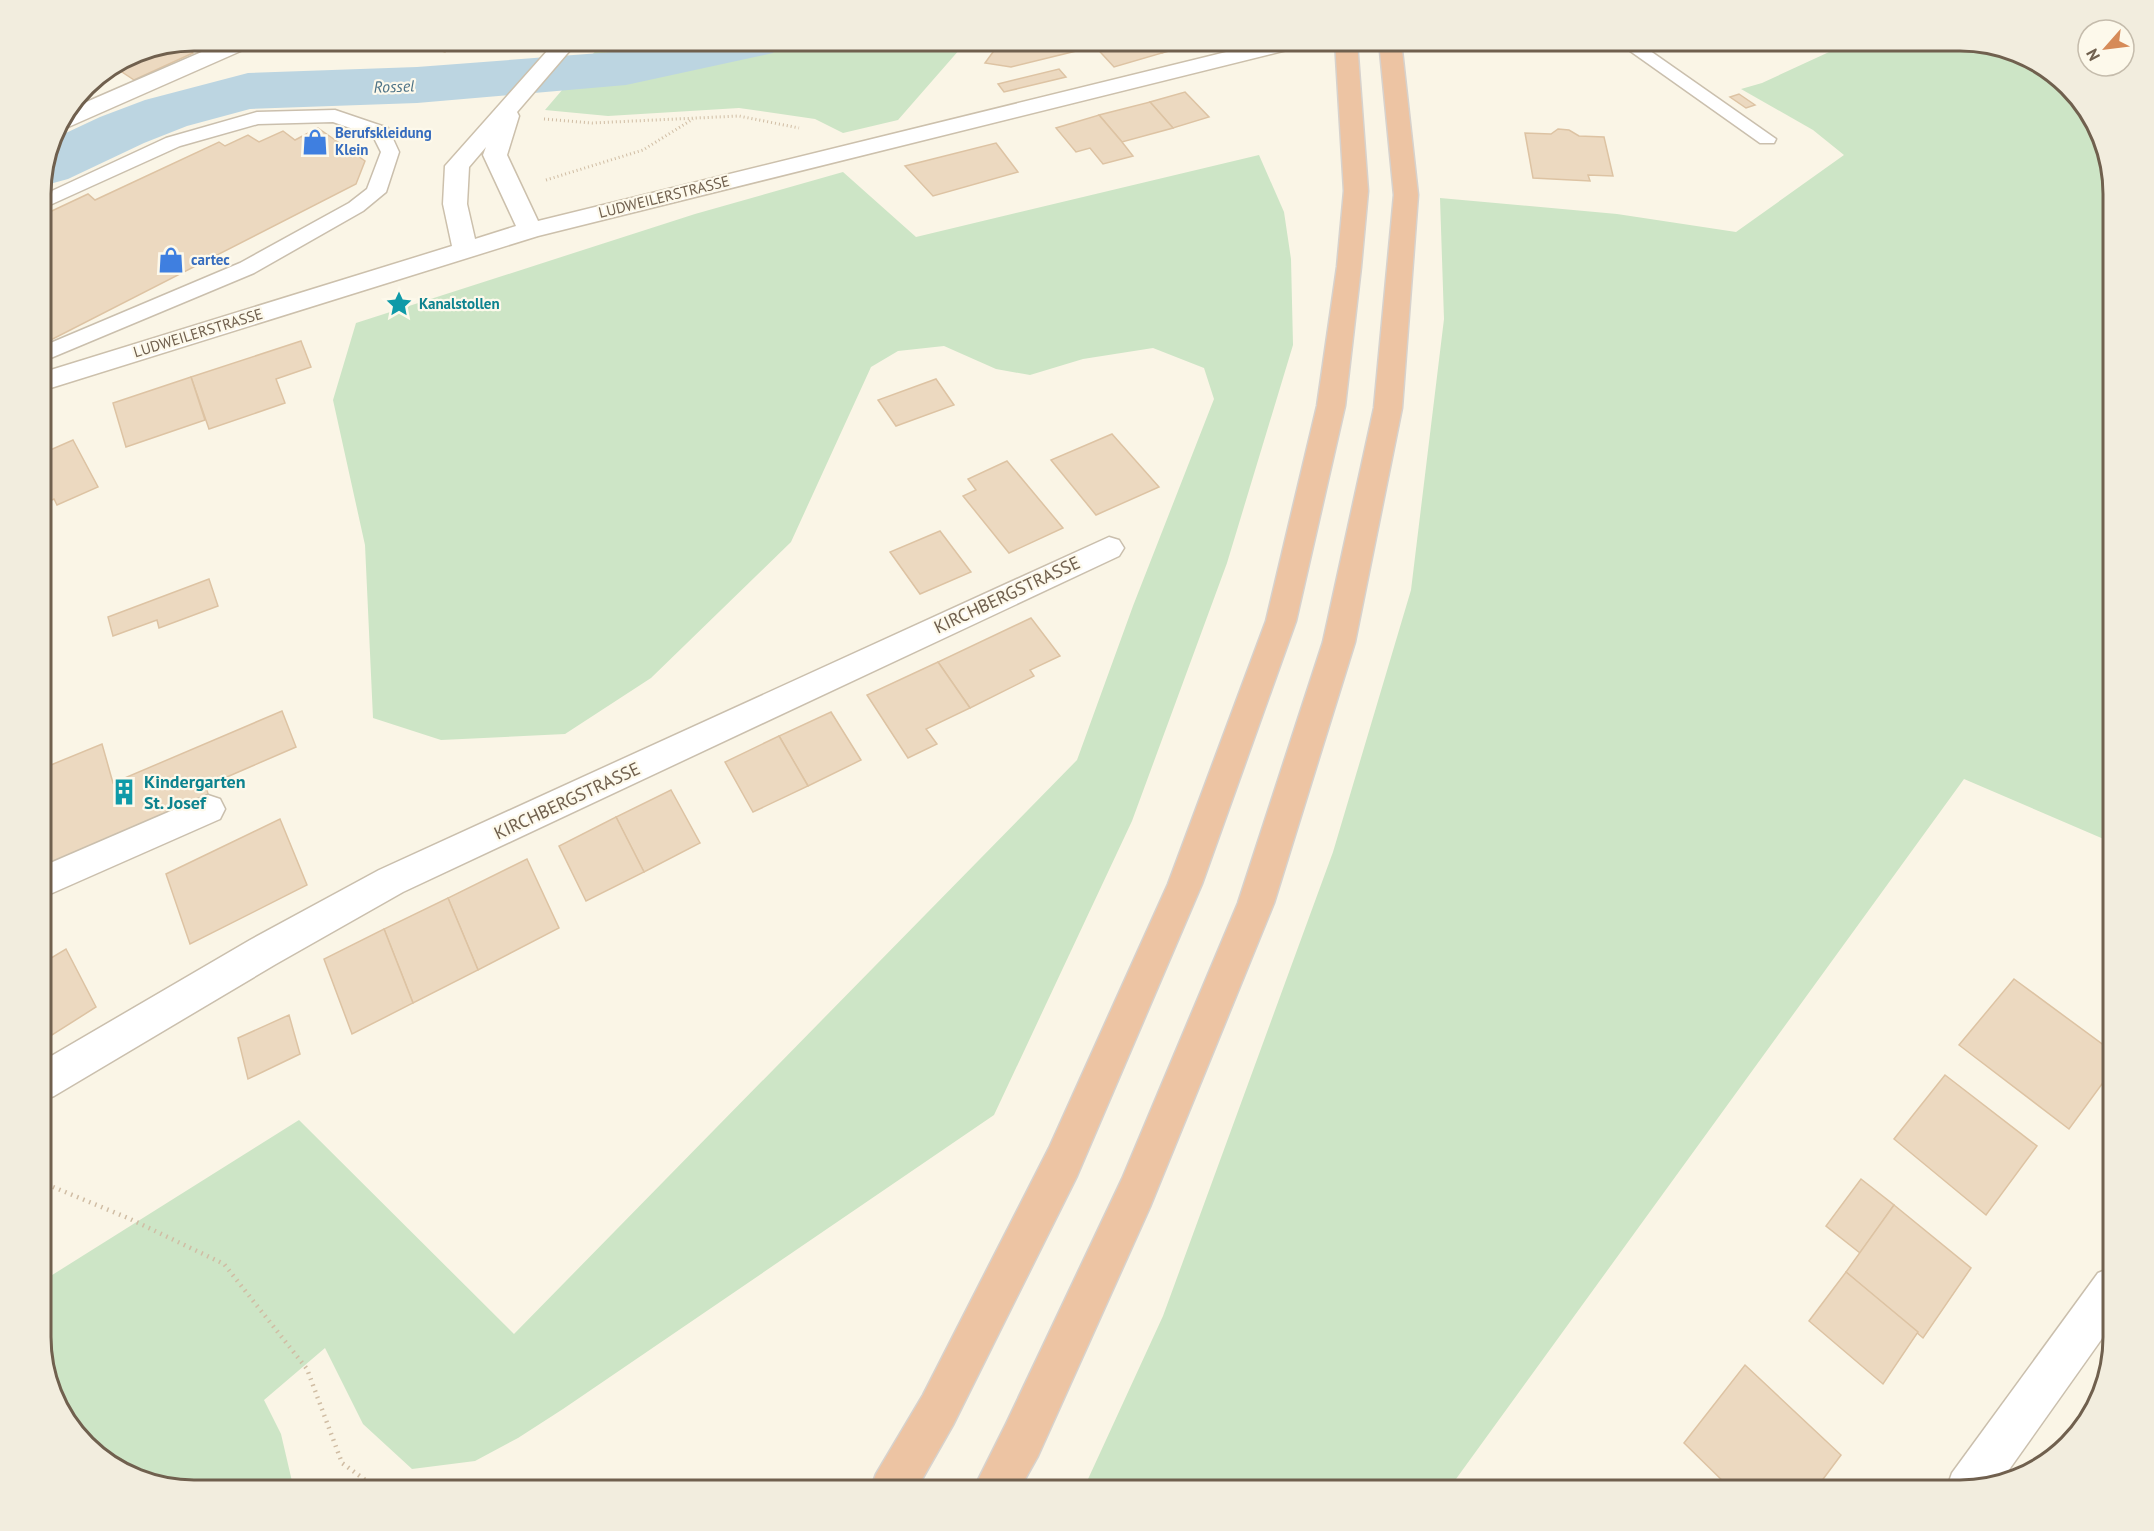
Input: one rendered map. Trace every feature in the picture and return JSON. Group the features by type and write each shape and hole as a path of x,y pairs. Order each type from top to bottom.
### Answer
{"highway":[{"path":"898,1480 938,1410 1063,1162 1185,884 1281,621 1331,406 1356,191 1347,51"},
{"path":"1002,1480 1137,1193 1251,913 1339,642 1388,408 1406,195 1391,51"}],"street":[{"path":"75,116 219,51"},
{"path":"465,250 455,204 457,165 509,112 558,51"},
{"name":"LUDWEILERSTRASSE","path":"51,379 530,231 1251,51"},
{"path":"509,112 495,155 530,231"},
{"name":"KIRCHBERGSTRASSE","path":"51,1077 252,958 391,881 1109,548"},
{"path":"51,879 208,809"},
{"path":"1975,1479 2103,1303"}],"lane":[{"path":"1641,51 1767,139"},
{"path":"51,198 173,142 257,118 335,116 381,132 390,152 376,192 356,207 247,268 51,350"}],"path":[{"path":"509,112 592,123 693,120 739,116 809,130 847,152"},
{"path":"510,189 643,150 693,120"},
{"path":"51,1186 128,1218 224,1264 307,1369 342,1463 364,1480"}],"green space":[{"path":"595,51 958,51 898,120 843,133 815,119 739,108 608,116 545,110"},
{"path":"1831,51 1969,51 2006,59 2032,70 2068,100 2088,131 2100,166 2103,185 2103,839 1964,779 1455,1480 1088,1480 1163,1316 1333,852 1411,590 1444,319 1440,198 1617,214 1736,232 1844,155 1813,130 1741,89 1762,83"},
{"path":"1259,155 1284,212 1291,259 1293,345 1227,563 1132,821 994,1115 563,1409 518,1438 475,1461 412,1469 363,1424 325,1348 264,1400 281,1434 292,1480 175,1479 148,1472 122,1461 86,1431 70,1409 62,1392 51,1346 51,1276 299,1120 514,1334 1077,760 1133,606 1214,399 1204,368 1153,348 1083,359 1030,375 996,369 944,346 898,351 871,367 791,542 651,678 565,734 441,740 373,718 365,545 333,400 356,323 695,214 843,172 916,237"}],"building":[{"path":"185,51 193,53 134,80 121,71 139,62 166,54"},
{"path":"994,51 1076,51 1011,67 985,63"},
{"path":"1099,51 1160,51 1162,53 1114,67"},
{"path":"1059,69 1066,77 1004,92 998,84"},
{"path":"1185,92 1209,117 1173,128 1150,102"},
{"path":"1739,94 1755,105 1746,108 1730,97"},
{"path":"1150,102 1173,128 1122,142 1099,115"},
{"path":"1099,115 1133,156 1103,164 1090,148 1076,152 1056,128"},
{"path":"318,128 365,161 356,184 51,340 51,211 88,194 95,200 219,142 225,146 248,135 259,142 283,131 295,140"},
{"path":"1558,129 1569,130 1579,136 1604,137 1613,176 1588,175 1590,181 1533,178 1525,133 1551,134"},
{"path":"996,143 1018,172 933,196 905,166"},
{"path":"301,341 311,367 276,379 285,403 209,429 191,377"},
{"path":"191,377 205,420 126,447 113,403"},
{"path":"936,379 954,405 896,426 878,400"},
{"path":"1112,434 1159,487 1096,515 1051,460"},
{"path":"73,440 98,487 57,505 54,499 51,500 51,450"},
{"path":"1007,461 1063,528 1009,553 963,496 976,490 968,479"},
{"path":"940,531 971,572 920,594 890,552"},
{"path":"209,579 218,606 159,628 157,620 113,636 108,617"},
{"path":"1031,618 1060,656 1030,670 1034,676 970,708 938,662"},
{"path":"938,662 970,708 926,729 937,744 908,758 867,695"},
{"name":"Kindergarten St. Josef","path":"282,711 296,747 206,786 209,798 164,821 51,872 51,765 102,744 113,783"},
{"path":"831,712 861,760 808,786 779,736"},
{"path":"779,736 808,786 753,812 725,762"},
{"path":"671,790 700,843 644,872 616,817"},
{"path":"616,817 644,872 586,901 559,846"},
{"path":"280,819 307,885 190,944 166,874"},
{"path":"527,859 559,928 478,970 448,898"},
{"path":"448,898 478,970 413,1003 384,929"},
{"path":"384,929 413,1003 352,1034 324,959"},
{"path":"66,949 96,1007 51,1036 51,958"},
{"path":"2014,979 2103,1045 2103,1083 2069,1129 1959,1045"},
{"path":"289,1015 300,1054 248,1079 238,1038"},
{"path":"1945,1075 2037,1146 1986,1215 1894,1139"},
{"path":"1861,1179 1894,1205 1860,1253 1826,1226"},
{"path":"1894,1205 1971,1268 1923,1338 1846,1272"},
{"path":"1846,1272 1918,1332 1883,1384 1809,1321"},
{"path":"1745,1365 1841,1455 1822,1480 1722,1480 1684,1443"}],"waterway":[{"name":"Rossel","path":"55,162 122,130 166,113 248,91 417,85 626,68 706,51"}],"place":[{"name":"Berufskleidung Klein","path":"315,142"},
{"name":"cartec","path":"171,260"},
{"name":"Kanalstollen","path":"399,304"},
{"name":"Kindergarten St. Josef","path":"124,792"}]}
